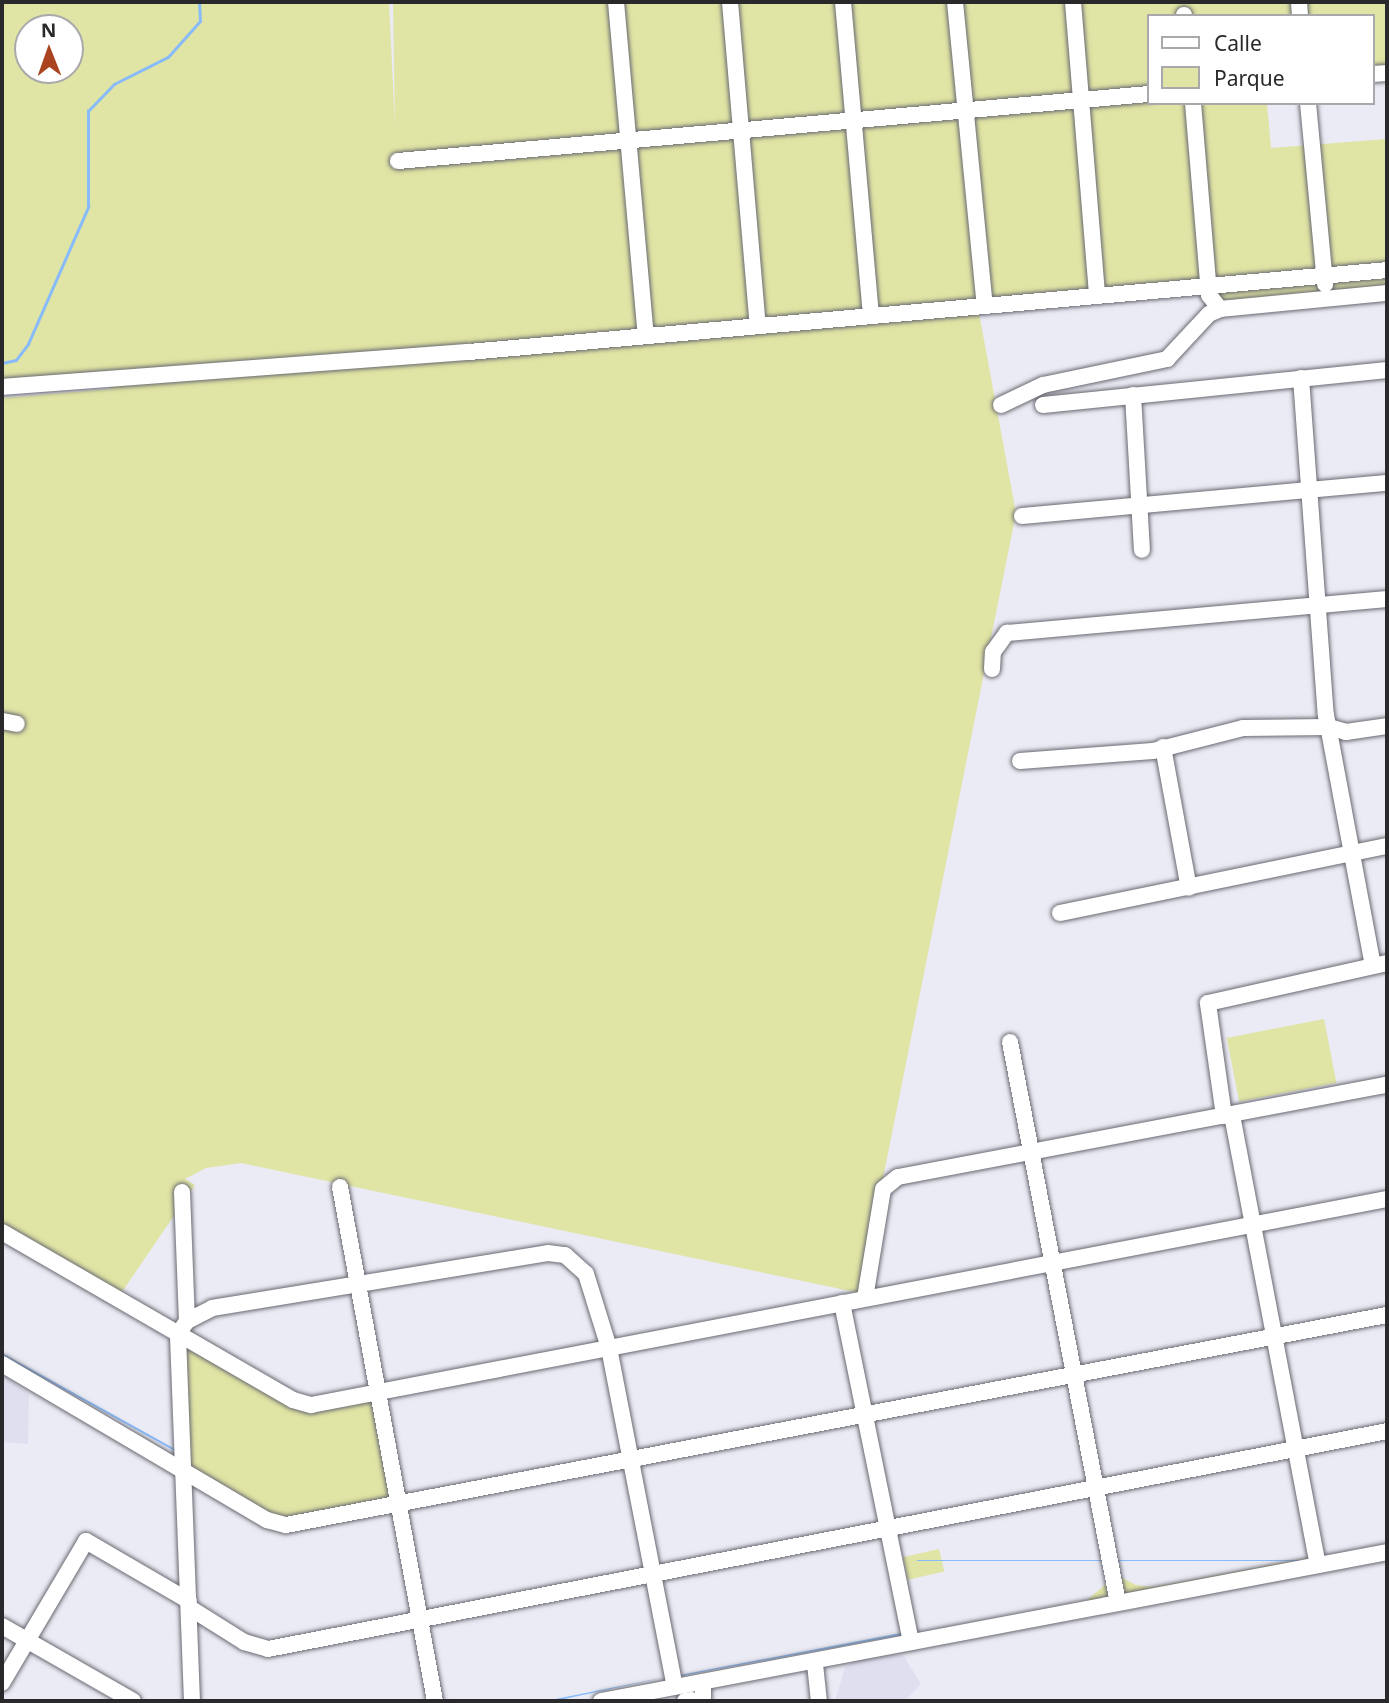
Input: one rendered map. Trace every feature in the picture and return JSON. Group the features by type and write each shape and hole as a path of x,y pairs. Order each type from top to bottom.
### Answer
{"street":[{"path":"616,2 646,336"},
{"path":"730,2 758,326"},
{"path":"843,2 871,316"},
{"path":"955,2 985,306"},
{"path":"1073,2 1097,296"},
{"path":"398,161 1148,94"},
{"path":"1193,105 1211,302 1220,309"},
{"path":"1308,105 1324,275 1334,298"},
{"path":"2,387 646,336 1387,270"},
{"path":"1001,405 1043,385 1167,359 1209,314 1220,309 1387,293"},
{"path":"1043,405 1387,370"},
{"path":"1301,378 1329,727 1352,854 1380,964 1208,1003 1318,1565"},
{"path":"1133,395 1142,550"},
{"path":"1022,516 1387,483"},
{"path":"992,669 993,652 1007,633 1387,598"},
{"path":"1020,761 1163,747 1243,728 1329,727 1346,733 1387,726"},
{"path":"1163,747 1189,888"},
{"path":"1060,913 1387,846"},
{"path":"1010,1041 1118,1603"},
{"path":"865,1298 883,1189 889,1182 1032,1152 1387,1086"},
{"path":"340,1186 435,1701"},
{"path":"182,1192 183,1471 192,1701"},
{"path":"2,1232 183,1327 300,1404 378,1394 1387,1199"},
{"path":"183,1327 212,1308 357,1281 548,1253 565,1255 586,1274 609,1348 675,1687"},
{"path":"842,1303 911,1642"},
{"path":"2,1364 267,1520 286,1525 1387,1315"},
{"path":"2,1683 86,1541 244,1642 268,1648 1387,1432"},
{"path":"603,1701 675,1687 697,1697 815,1664 911,1642 1387,1552"},
{"path":"2,1626 132,1701"},
{"path":"815,1664 819,1701"}],"shaded area":[{"path":"2,1374 29,1394 28,1444 2,1442"},
{"path":"903,1655 921,1684 905,1701 835,1701 845,1667 866,1656"}],"green space":[{"path":"2,2 389,2 395,127 393,2 1387,2 1387,73 1375,74 1375,14 1148,14 1148,105 1267,105 1271,148 1387,139 1387,289 1218,305 1217,290 2,385"},
{"path":"979,313 1016,513 860,1293 241,1163 206,1168 185,1179 195,1185 113,1305 2,1240 2,398 110,389 107,402 112,382"},
{"path":"1324,1019 1336,1083 1239,1102 1227,1038"},
{"path":"184,1345 297,1407 372,1400 392,1498 291,1518 265,1513 187,1464"},
{"path":"939,1549 944,1571 908,1580 903,1557"},
{"path":"1308,1558 1309,1560 1082,1604 1117,1575 1136,1585 1152,1587"}],"water":[{"path":"2,1353 176,1449 2,1355"},
{"path":"917,1560 1387,1561 917,1561"},
{"path":"901,1633 901,1635 680,1675"},
{"path":"666,1677 555,1701 545,1701"}],"waterway":[{"path":"2,363 16,360 28,344 88,207 88,111 114,84 168,57 200,21 199,2"}]}
